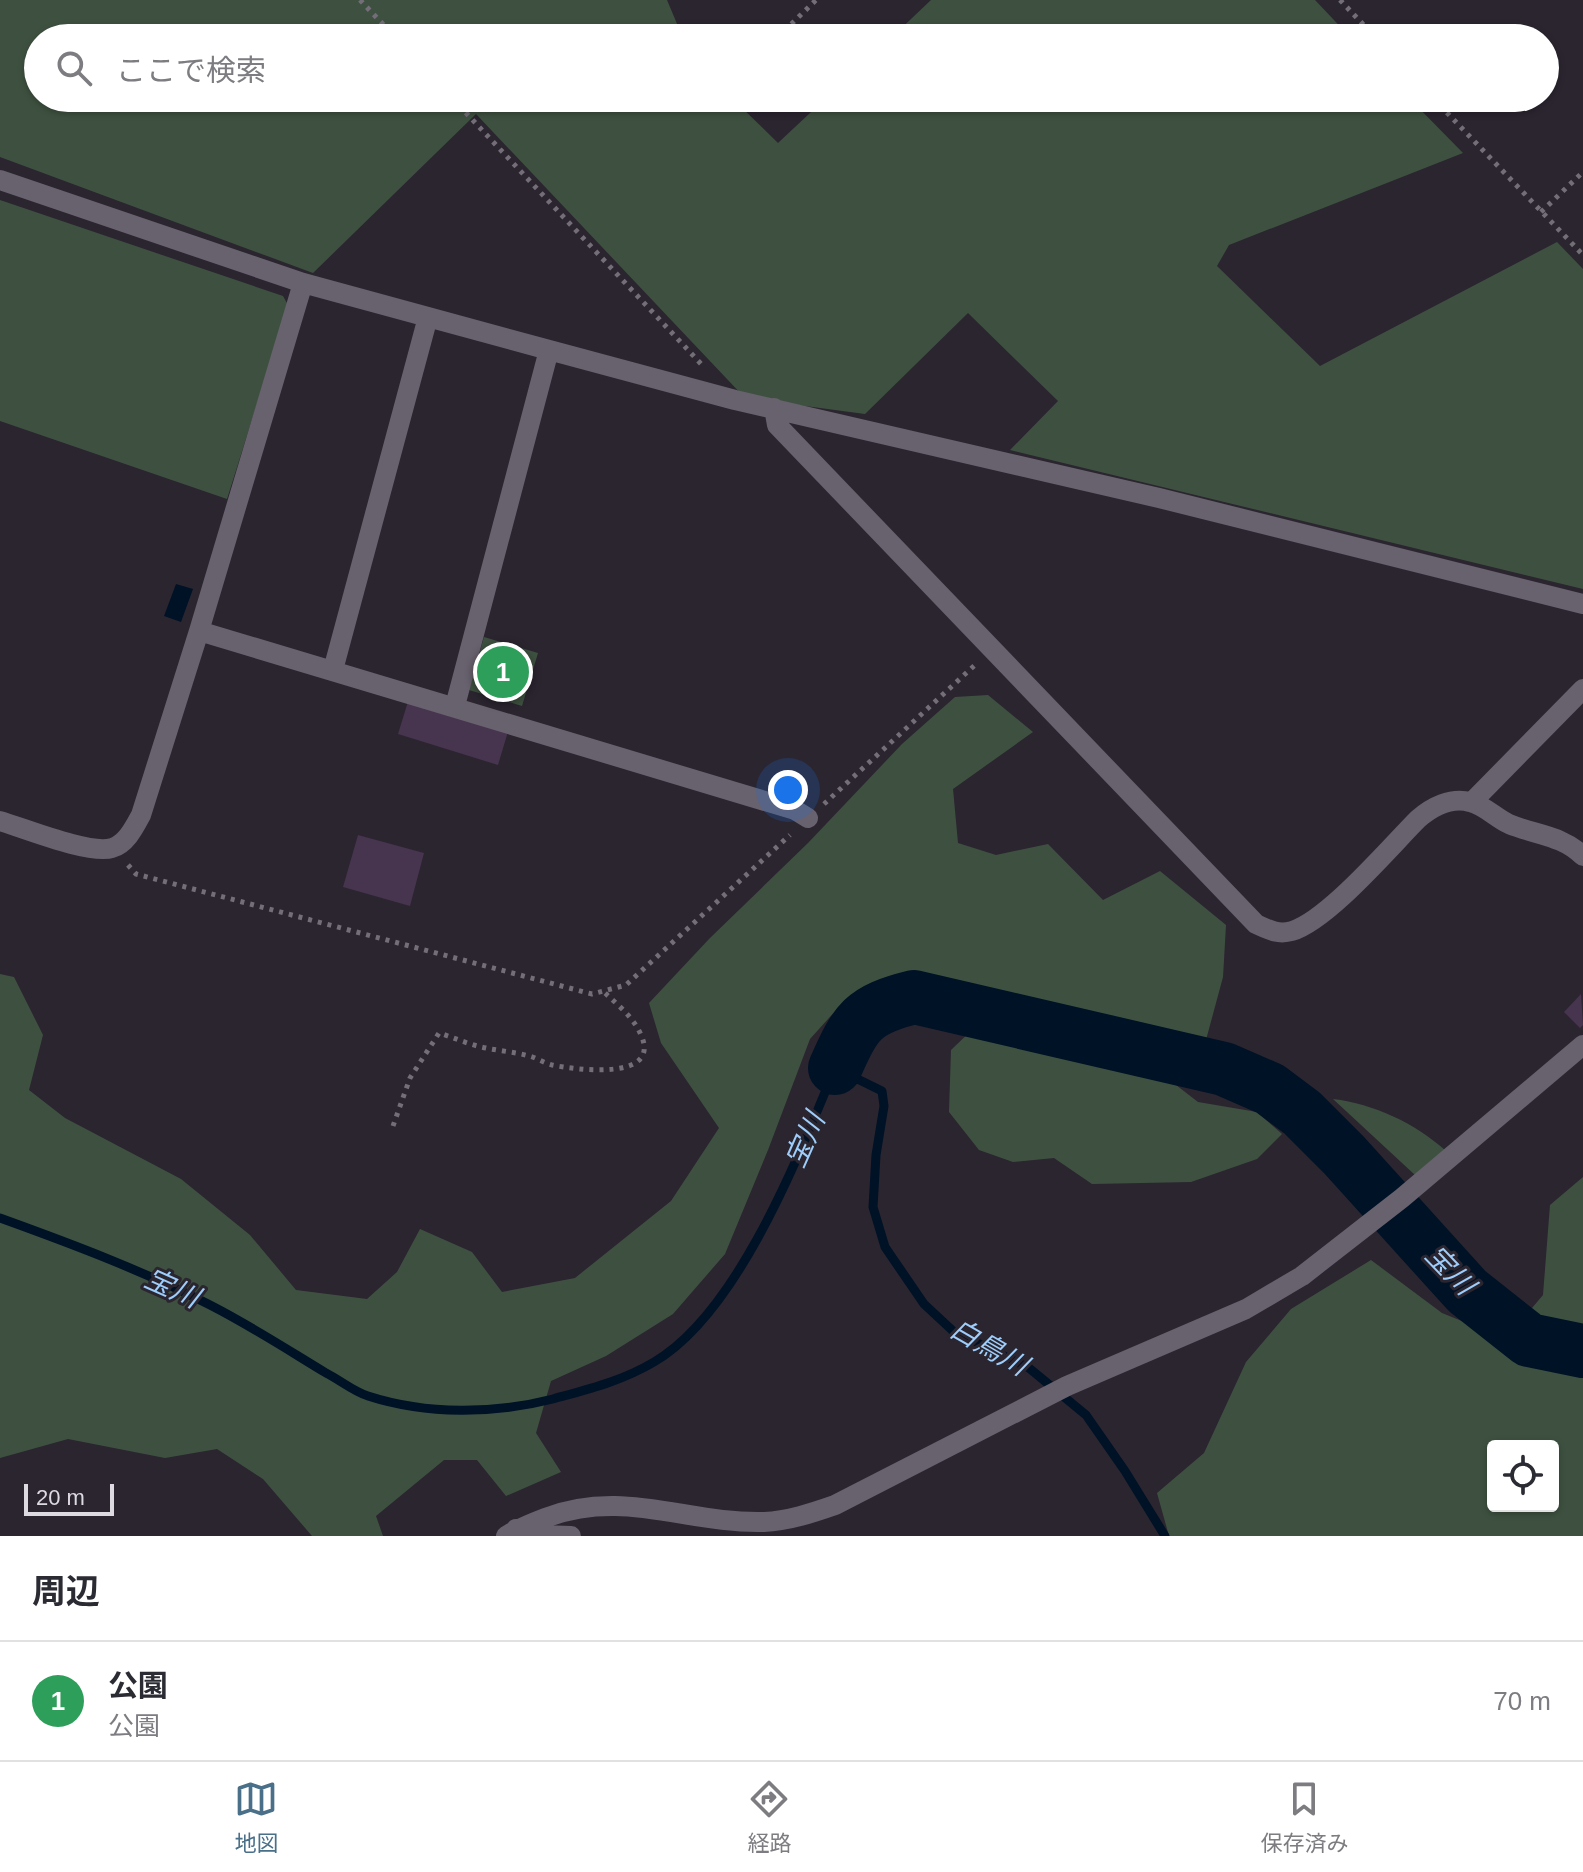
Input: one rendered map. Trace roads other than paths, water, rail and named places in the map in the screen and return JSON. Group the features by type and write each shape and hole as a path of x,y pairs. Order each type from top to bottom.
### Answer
{"street":[{"path":"0,180 303,283 735,400 1159,498 1583,604"},
{"path":"0,821 95,850 114,848 130,835 141,815 199,631 303,283"},
{"path":"333,670 428,317"},
{"path":"455,706 549,350"},
{"path":"774,408 777,425 1256,924 1275,933 1290,932 1321,916 1430,809 1452,801 1472,802 1509,824 1564,841 1583,856"},
{"path":"199,631 795,810 808,818"},
{"path":"1472,802 1583,689"},
{"path":"511,1533 558,1513 604,1504 639,1506 735,1521 767,1522 803,1516 835,1505 1067,1386 1246,1309 1302,1276 1371,1224 1583,1045"},
{"path":"511,1533 571,1536"}],"water":[{"path":"176,584 193,589 181,622 164,616"}],"waterway":[{"name":"宝川","path":"835,1068 849,1039 863,1020 883,1007 914,997 1224,1069 1270,1089 1302,1113 1467,1291 1529,1340 1583,1351"},
{"name":"宝川","path":"0,1218 186,1293 368,1396 437,1409 484,1410 531,1404 592,1388 654,1362 684,1339 713,1308 739,1270 784,1186 835,1068 882,1091 884,1106 876,1155 873,1207 885,1247 924,1304 953,1331 1029,1368 1086,1415 1165,1536"}],"place":[{"name":"公園","path":"503,672"}],"water label":[{"name":"白鳥川","path":"989,1347"}]}
